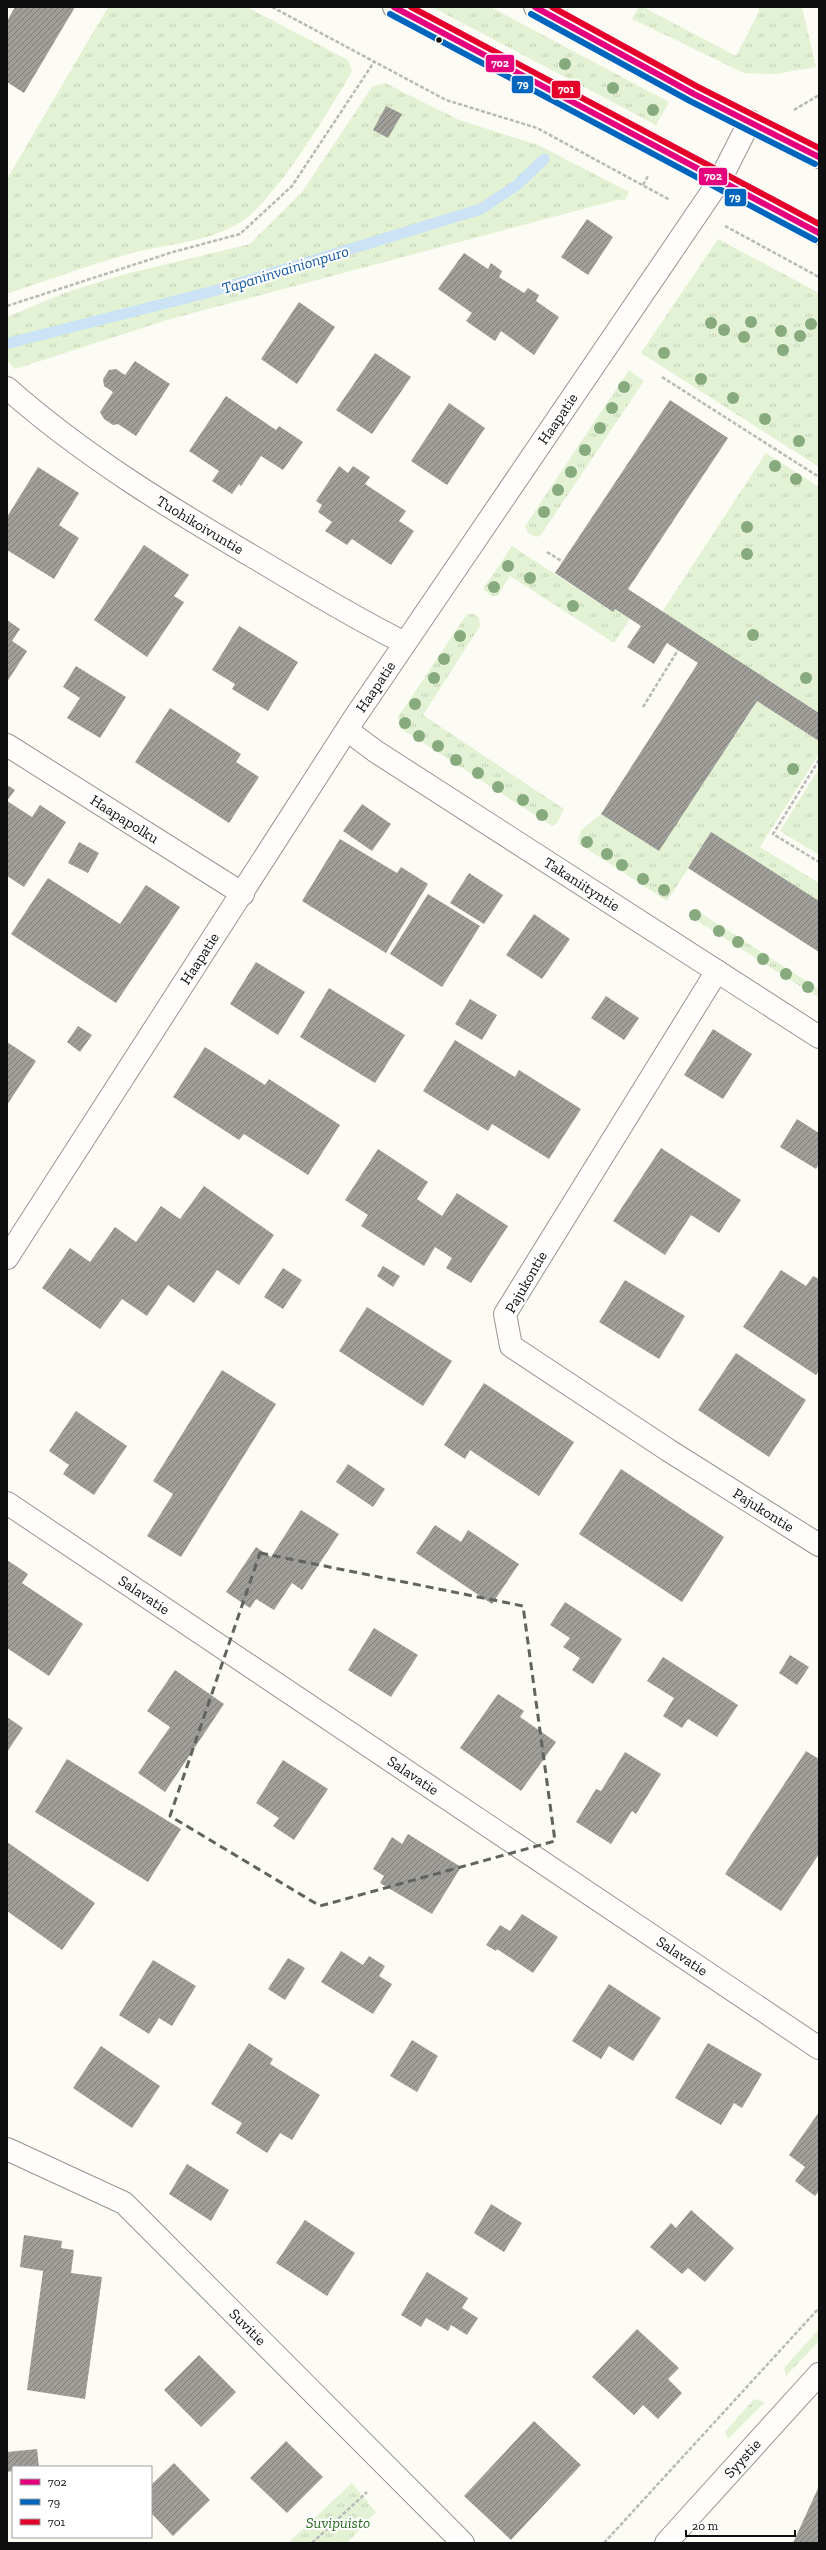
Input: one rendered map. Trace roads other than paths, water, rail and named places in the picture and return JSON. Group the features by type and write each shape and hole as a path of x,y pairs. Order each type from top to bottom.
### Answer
{"main road":[{"path":"394,7 819,233"},
{"path":"536,7 694,94 750,120 819,157"}],"street":[{"name":"Haapatie","path":"7,1258 14,1230 243,894 347,730 720,180 750,120"},
{"name":"Tuohikoivuntie","path":"7,388 51,427 128,481 235,547 405,644"},
{"name":"Takaniityntie","path":"347,730 375,751 819,1037"},
{"name":"Haapapolku","path":"7,745 243,894"},
{"name":"Pajukontie","path":"717,971 504,1314 511,1346 668,1450 819,1545"},
{"name":"Salavatie","path":"7,1503 819,2048"},
{"name":"Suvitie","path":"7,2149 124,2202 463,2543"},
{"name":"Syystie","path":"666,2543 819,2374"}],"waterway":[{"name":"Tapaninvainionpuro","path":"9,343 210,292 481,209 517,185 544,159"}],"park label":[{"name":"Suvipuisto","path":"338,2523"}]}
